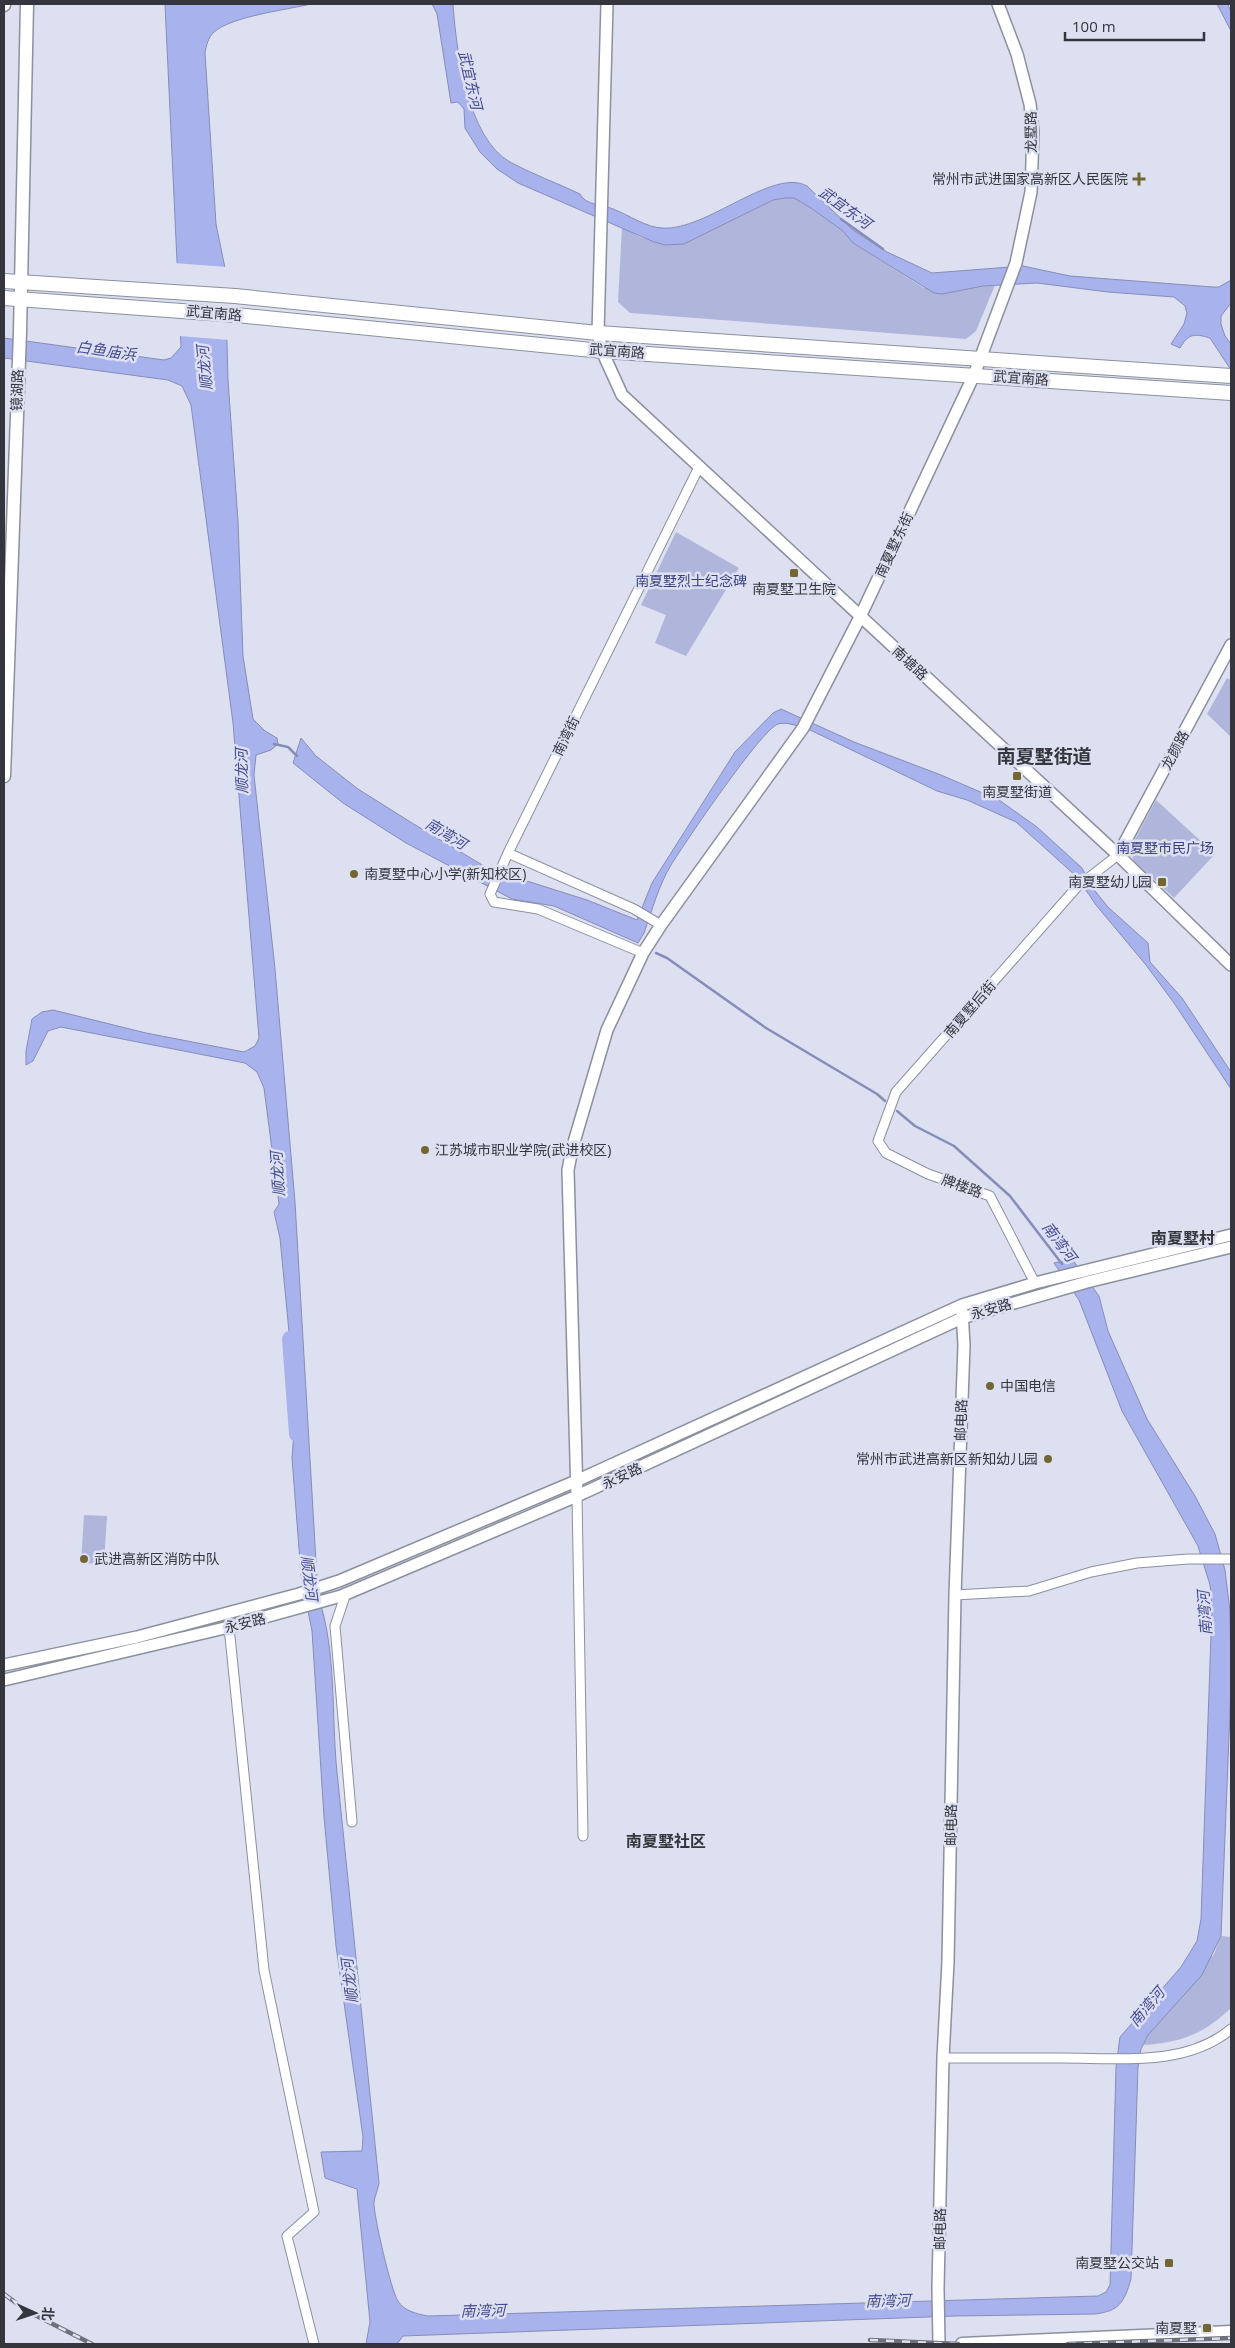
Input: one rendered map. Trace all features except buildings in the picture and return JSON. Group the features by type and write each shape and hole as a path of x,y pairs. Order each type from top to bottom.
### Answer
{"main road":[{"name":"镜湖路","path":"4,776 20,332 27,4"},
{"name":"武宜南路","path":"4,281 236,296 598,333 1228,376"},
{"name":"武宜南路","path":"4,298 236,315 602,351 1231,393"},
{"path":"962,2344 1231,2332"}],"street":[{"name":"南塘路","path":"607,4 598,333 602,351 622,395 1118,854 1231,965"},
{"name":"龙墅路","path":"980,360 1016,263 1031,192 1033,132 1030,104 1017,54 998,4"},
{"name":"南夏墅东街","path":"577,1496 568,1170 572,1149 607,1030 658,923 793,744 803,728 860,617 980,360"},
{"name":"南湾街","path":"643,953 538,909 494,902 490,894 508,853 699,467"},
{"name":"龙颜路","path":"1118,854 1231,646"},
{"path":"508,853 634,908 658,923"},
{"name":"南夏墅后街","path":"878,1141 896,1092 1077,887 1118,854"},
{"name":"牌楼路","path":"878,1141 886,1153 928,1174 990,1196 1035,1283"},
{"name":"永安路","path":"4,1680 229,1627 343,1594 577,1496 962,1318 1054,1286 1231,1235"},
{"name":"永安路","path":"1084,1278 1231,1247"},
{"name":"永安路","path":"4,1665 137,1637 299,1594 339,1581 576,1481 962,1305 1035,1283 1054,1286"},
{"name":"邮电路","path":"939,2344 938,2289 943,2058 948,1962 955,1595 964,1344 962,1305"},
{"path":"577,1496 583,1836"},
{"path":"955,1595 1029,1591 1091,1572 1137,1563 1188,1559 1227,1559"},
{"path":"343,1594 335,1626 352,1822"},
{"path":"229,1627 264,1970 314,2212 287,2236 314,2344"},
{"path":"943,2058 1144,2059 1186,2051 1219,2039 1231,2028"}],"green space":[{"path":"794,198 811,208 843,231 853,243 924,288 995,285 976,331 966,339 630,313 618,302 622,227 642,238 684,244 773,200"},
{"name":"南夏墅烈士纪念碑","path":"676,532 739,568 686,656 655,643 666,615 641,605"},
{"path":"1227,678 1231,680 1231,737 1207,714"},
{"name":"南夏墅市民广场","path":"1156,800 1215,854 1174,898 1133,860 1131,847"},
{"path":"84,1515 107,1516 104,1564 81,1563"},
{"path":"1221,1936 1231,1937 1231,2008 1201,2031 1191,2036 1169,2042 1143,2045 1148,2035 1214,1954"}],"water":[{"path":"165,4 311,4 260,14 223,26 210,37 205,53 216,224 225,268 228,380 238,521 243,656 253,719 265,731 277,738 278,744 271,750 256,755 254,775 275,969 295,1202 318,1596 324,1617 331,1661 337,1772 379,2183 374,2209 383,2252 395,2294 398,2301 407,2310 428,2316 1098,2296 1106,2292 1110,2285 1116,2067 1120,2037 1181,1967 1197,1941 1201,1919 1212,1606 1210,1585 1198,1546 1122,1411 1079,1300 1054,1263 1072,1259 1099,1296 1108,1331 1147,1419 1195,1496 1215,1534 1225,1570 1230,1611 1231,1686 1221,1936 1202,1975 1148,2035 1141,2049 1138,2067 1131,2279 1123,2300 1110,2311 1095,2314 956,2316 403,2336 397,2344 366,2344 370,2322 357,2189 325,2178 321,2152 362,2151 363,2137 336,1946 324,1817 312,1631 301,1575 292,1458 296,1405 280,1238 274,1212 279,1204 264,1088 257,1072 245,1063 61,1027 48,1031 33,1061 26,1065 26,1051 32,1019 42,1012 53,1010 146,1033 244,1052 255,1046 259,1038 233,723 191,405 182,386 168,380 4,358 4,338 164,360 171,358 181,347"},
{"path":"432,4 453,4 457,44 467,90 483,133 495,150 510,162 580,194 590,203 609,207 644,224 663,228 680,226 699,220 758,192 776,185 793,182 807,186 853,230 887,252 932,273 1023,266 1070,276 1213,287 1219,287 1231,280 1231,303 1221,316 1221,324 1225,336 1231,344 1231,370 1210,338 1200,335 1189,337 1180,348 1171,344 1184,324 1187,313 1185,306 1174,297 1108,292 1037,283 983,286 942,294 934,293 853,243 843,231 794,198 773,200 684,244 665,245 654,242 518,183 497,169 480,152 465,128 464,109 458,102 451,103 437,14"},
{"path":"1217,4 1228,4 1231,12 1231,31"},
{"path":"781,709 854,742 941,775 999,800 1037,827 1082,868 1091,886 1108,907 1148,943 1150,962 1182,998 1231,1072 1231,1089 1174,1003 1146,965 1096,905 1077,877 1016,822 967,800 937,791 808,729 789,724 778,724 769,731 740,766 671,865 659,889 644,933 638,943 554,906 512,899 406,843 343,803 293,763 301,738 316,756 358,789 489,869 587,900 637,920 652,883 735,752 773,713"}],"pier":[{"path":"174,263 227,267 229,340 179,336"}],"waterway":[{"name":"武宜东河","path":"841,219 883,249"},
{"name":"南湾河","path":"274,744 288,747 297,756"},
{"name":"南湾河","path":"656,953 667,958 766,1028 877,1094 885,1101"},
{"name":"南湾河","path":"897,1111 915,1126 954,1146 1010,1196 1062,1264"},
{"name":"顺龙河","path":"290,1339 297,1434"}],"railway":[{"path":"4,2294 27,2311 92,2344"},
{"path":"1068,2344 1231,2338"},
{"path":"870,2340 958,2344"}],"place":[{"name":"常州市武进国家高新区人民医院","path":"1139,179"},
{"name":"南夏墅卫生院","path":"794,573"},
{"name":"南夏墅街道","path":"1017,776"},
{"name":"南夏墅中心小学(新知校区)","path":"354,874"},
{"name":"南夏墅幼儿园","path":"1162,882"},
{"name":"江苏城市职业学院(武进校区)","path":"425,1150"},
{"name":"中国电信","path":"990,1386"},
{"name":"常州市武进高新区新知幼儿园","path":"1048,1459"},
{"name":"武进高新区消防中队","path":"84,1559"},
{"name":"南夏墅公交站","path":"1169,2263"},
{"name":"南夏墅","path":"1207,2328"}],"district":[{"name":"南夏墅街道","path":"1044,756"},
{"name":"南夏墅村","path":"1183,1238"},
{"name":"南夏墅社区","path":"666,1841"}],"water label":[{"name":"白鱼庙浜","path":"106,351"}]}
